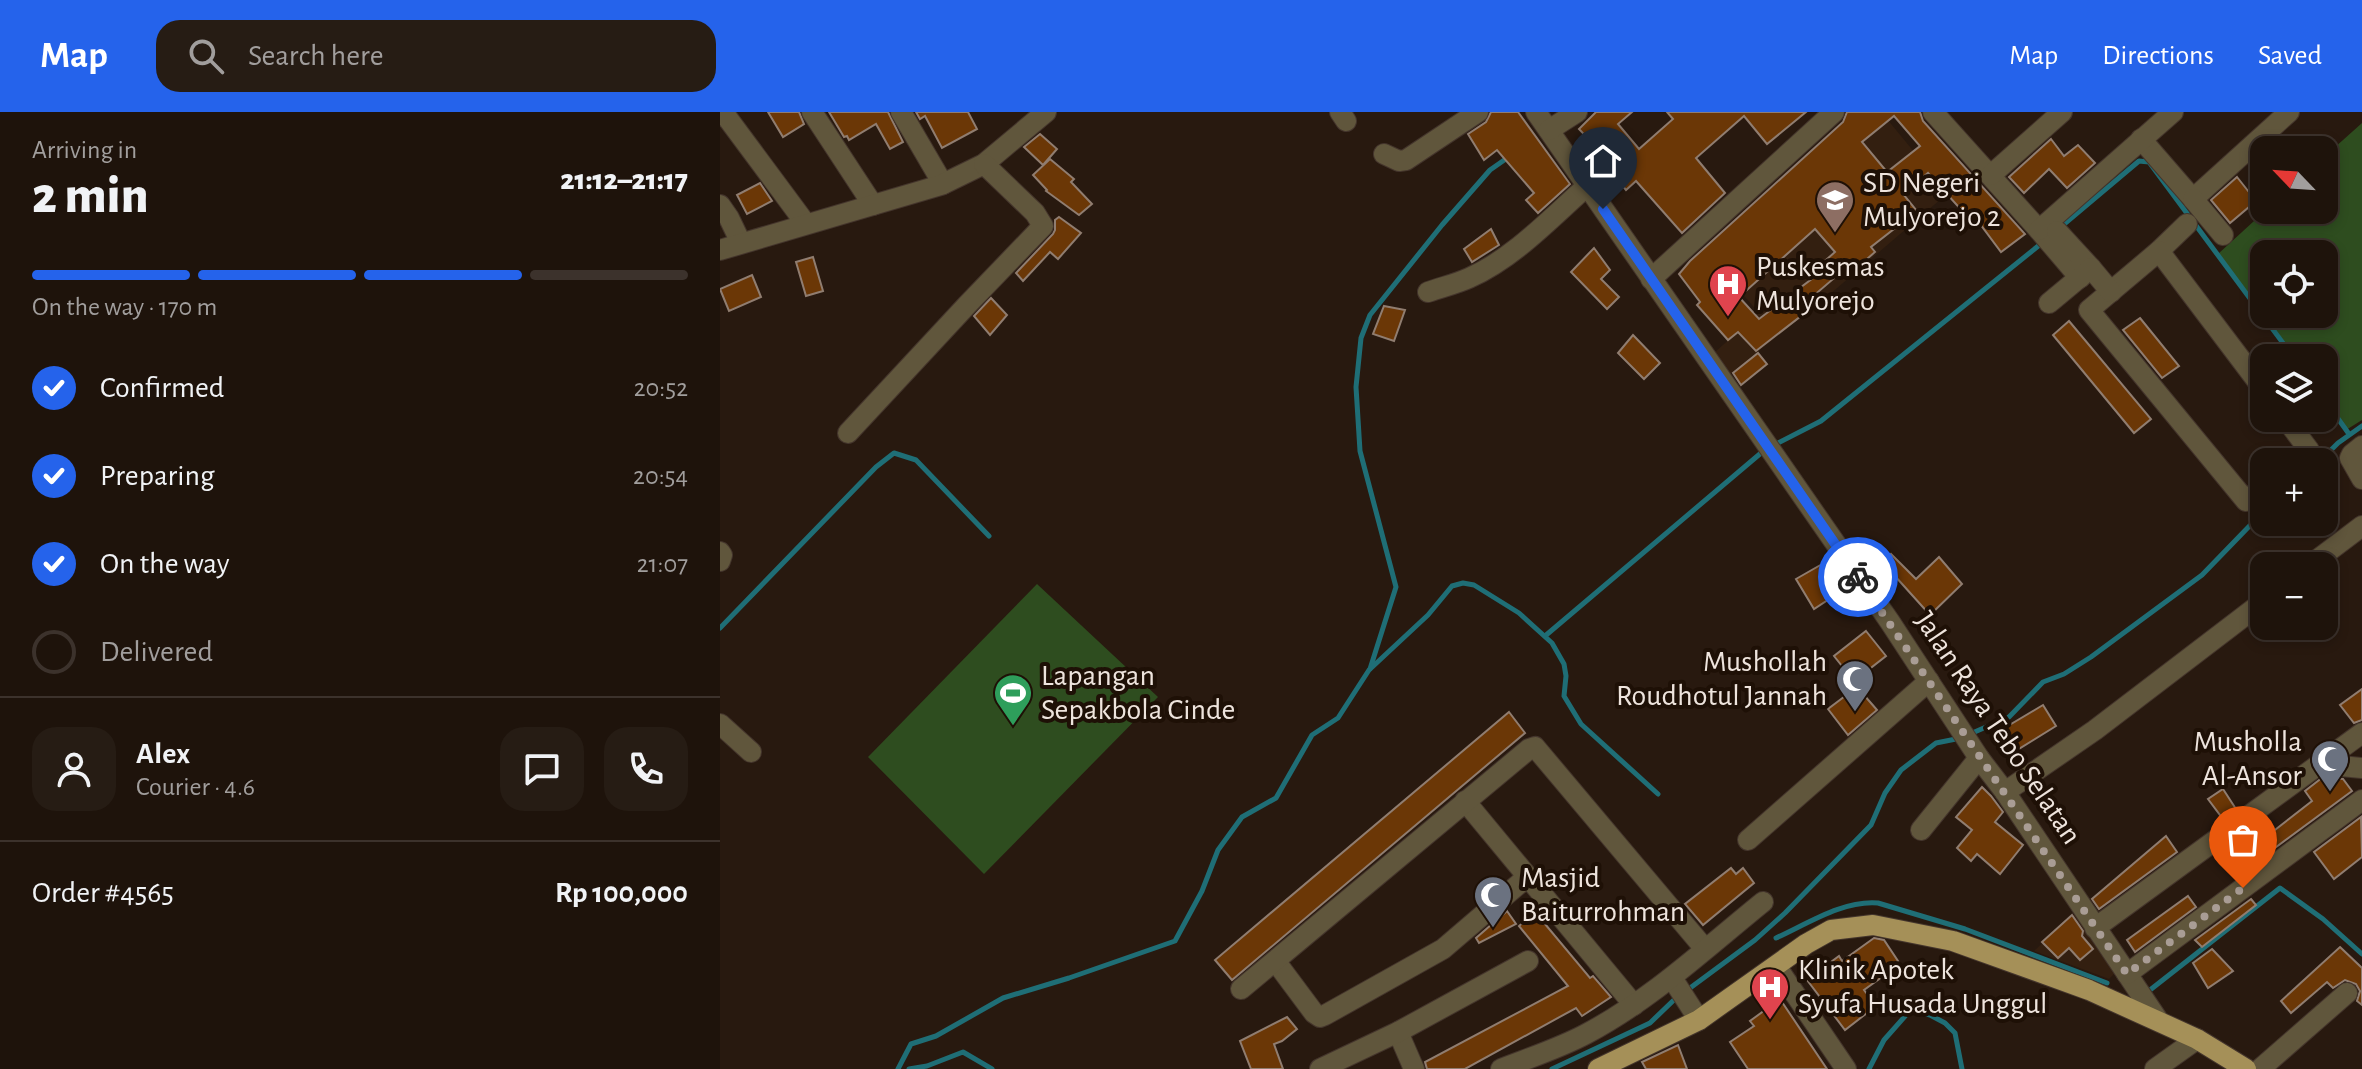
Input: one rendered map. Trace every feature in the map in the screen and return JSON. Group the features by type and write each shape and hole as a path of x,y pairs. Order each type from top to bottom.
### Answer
{"main road":[{"path":"1598,1069 1684,997 1776,966 1831,930 1873,925 1953,941 2022,964 2158,1020 2246,1069"}],"street":[{"path":"723,112 806,224"},
{"path":"812,112 873,205"},
{"path":"901,112 943,184"},
{"path":"720,250 943,184 984,164 1046,112"},
{"path":"1384,154 1399,161 1406,160 1478,112"},
{"name":"Jalan Raya Tebo Selatan","path":"1536,112 1929,681 2158,1020"},
{"path":"1549,130 1577,112"},
{"path":"1651,279 1834,112"},
{"path":"1991,175 2062,112"},
{"path":"2044,226 2173,112"},
{"path":"2193,199 2289,112"},
{"path":"1944,115 1991,175 2044,226 2080,277 2089,310 2246,501 2250,498"},
{"path":"2141,139 2223,235"},
{"path":"848,433 1043,226 1035,213 984,164"},
{"path":"1428,292 1471,277 1488,267 1587,186"},
{"path":"720,205 741,243"},
{"path":"2089,310 2187,224"},
{"path":"2159,251 2250,371"},
{"path":"2080,277 2111,292"},
{"path":"2049,303 2080,277"},
{"path":"2362,446 2350,458 2362,479"},
{"path":"2328,552 2362,526"},
{"path":"720,552 720,561"},
{"path":"2005,792 2095,730 2250,612"},
{"path":"1748,840 1929,681"},
{"path":"720,724 751,752"},
{"path":"2095,928 2362,733"},
{"path":"1241,989 1465,801 1535,747 1705,949"},
{"path":"1921,830 1976,752"},
{"path":"2320,764 2362,768"},
{"path":"2127,974 2362,800"},
{"path":"1465,801 1634,1005"},
{"path":"1276,962 1320,1017 1443,949 1527,877"},
{"path":"1501,1069 1585,1035 1634,1005 1684,997 1705,949 1763,902"},
{"path":"1320,1069 1398,1032 1528,961"},
{"path":"1776,966 1846,1069"},
{"path":"2260,1069 2347,993"},
{"path":"1398,1032 1414,1069"},
{"path":"2155,1069 2197,1039"}],"shaded area":[{"name":"SD Negeri Mulyorejo 2","path":"1887,119 1948,193 1829,295 1730,374 1715,352 1759,313 1726,275"},
{"path":"2075,913 2115,973 2109,979 2034,951"}],"green space":[{"path":"2362,123 2362,420 2346,430 2338,419 2338,344 2284,344 2272,328 2338,328 2338,240 2250,240 2250,298 2218,254 2251,224 2338,224 2338,144"},
{"name":"Lapangan Sepakbola Cinde","path":"1037,584 1158,697 984,874 868,757"}],"building":[{"path":"768,112 799,112 804,124 783,137"},
{"path":"829,112 888,112 903,142 890,149 876,124 849,140"},
{"path":"916,112 968,112 977,129 942,148 925,116 920,119"},
{"path":"1491,112 1518,112 1570,184 1538,213 1526,200 1534,193 1497,150 1484,160 1468,134 1486,122"},
{"path":"1596,112 1632,112 1618,124 1639,149 1673,119 1667,112 1806,112 1767,144 1744,116 1696,158 1725,193 1682,233 1636,181 1626,190 1593,151 1597,148 1579,129"},
{"path":"1847,112 1920,112 1923,121 2025,234 2001,252 1977,220 1973,223 1928,173 1903,194 1917,211 1871,247 1875,252 1852,272 1847,267 1805,303 1810,309 1756,351 1738,332 1728,340 1697,305 1700,302 1679,274 1843,122","holes":["1894,116 1920,146 1887,172 1862,142","1815,229 1835,252 1810,274 1813,278 1759,319 1739,297"]},
{"path":"1040,134 1057,149 1043,165 1024,147"},
{"path":"2051,139 2064,156 2078,145 2095,163 2067,188 2049,169 2024,193 2009,177"},
{"path":"1050,159 1074,179 1071,182 1092,204 1079,215 1046,191 1033,175"},
{"path":"2237,177 2250,193 2250,206 2230,223 2211,200"},
{"path":"760,183 772,201 747,214 737,195"},
{"path":"1059,217 1081,233 1058,259 1050,252 1023,281 1016,273 1053,234 1055,220"},
{"path":"1491,229 1499,245 1472,262 1464,249"},
{"path":"1594,248 1610,270 1601,279 1619,297 1607,309 1571,272"},
{"path":"813,257 823,291 806,296 796,262"},
{"path":"752,275 761,297 729,311 720,289"},
{"path":"991,298 1007,315 990,335 974,316"},
{"path":"1384,306 1405,310 1394,341 1373,334"},
{"path":"2140,318 2179,366 2162,378 2123,330"},
{"path":"2069,321 2151,419 2134,433 2053,335"},
{"path":"1633,335 1660,363 1644,379 1618,353"},
{"path":"1758,353 1767,364 1741,385 1733,373"},
{"path":"1891,554 1916,579 1939,557 1962,584 1930,615 1894,575 1885,583 1873,571"},
{"path":"1831,559 1849,586 1814,609 1796,579"},
{"path":"1866,631 1886,656 1854,681 1834,656"},
{"name":"Mushollah Roudhotul Jannah","path":"1857,687 1877,710 1848,735 1828,709"},
{"path":"2362,689 2362,720 2354,723 2340,705"},
{"path":"2043,705 2056,726 2009,755 1996,733"},
{"path":"1509,712 1525,733 1232,980 1215,960"},
{"path":"2323,777 2343,779 2352,791 2241,873 2234,862 2312,801 2305,791"},
{"path":"1982,787 2003,812 1995,822 2023,845 2000,874 1977,854 1971,861 1957,848 1972,830 1956,817"},
{"path":"2223,789 2236,809 2223,819 2208,799"},
{"path":"2361,817 2362,857 2334,879 2314,852"},
{"path":"2166,836 2177,852 2099,909 2092,899"},
{"path":"1731,868 1736,874 1743,868 1754,883 1703,925 1685,904"},
{"path":"2188,896 2196,907 2135,952 2127,940"},
{"path":"2251,899 2256,905 2202,947 2195,940"},
{"name":"Masjid Baiturrohman","path":"1507,911 1516,924 1479,943 1476,938"},
{"path":"1535,912 1590,978 1593,976 1611,997 1582,1016 1576,1008 1465,1069 1427,1069 1425,1062 1568,986 1519,926"},
{"path":"2072,915 2083,931 2082,936 2093,949 2080,960 2069,948 2058,958 2042,942"},
{"path":"1874,938 1884,940 1898,961 1887,968 1889,972 1864,990 1876,1006 1845,1030 1807,980 1839,956 1842,961"},
{"path":"2340,947 2362,968 2362,1005 2357,1001 2360,991 2356,984 2345,980 2333,988 2327,982 2291,1013 2281,1001"},
{"path":"2212,949 2233,971 2208,988 2193,963"},
{"path":"1780,999 1827,1069 1748,1069 1730,1042 1754,1026 1750,1021"},
{"path":"1287,1017 1297,1029 1274,1044 1283,1069 1251,1069 1240,1041"},
{"path":"1678,1045 1687,1069 1646,1069 1642,1062"}],"waterway":[{"path":"1370,669 1396,587 1360,451 1356,387 1361,338 1370,315 1442,225 1490,170 1510,156"},
{"path":"2063,225 2139,161 2149,162 2284,344"},
{"path":"1776,444 1821,421 2042,243"},
{"path":"2338,419 2349,434"},
{"path":"2333,448 2362,426"},
{"path":"720,628 876,467 894,453 916,460 989,536"},
{"path":"1545,636 1761,453"},
{"path":"1970,734 2009,717 2043,682 2064,674 2091,657 2202,575 2250,525"},
{"path":"898,1069 911,1044 936,1036 1003,998 1175,941 1202,891 1218,850 1242,817 1276,798 1312,735 1338,718 1369,670 1428,615 1452,586 1463,583 1474,585 1519,613 1552,643 1564,664 1564,696 1581,724 1658,794"},
{"path":"1686,991 1755,940 1871,825 1885,793 1901,770 1936,743 1961,738"},
{"path":"2150,990 2280,888 2323,919 2362,954"},
{"path":"1776,938 1839,909 1878,903 1965,929 2107,983"},
{"path":"1552,1069 1650,1023 1678,996"},
{"path":"1869,1069 1884,1040 1907,1014 1915,1011 1945,1023 1955,1033 1962,1069"},
{"path":"909,1069 927,1066 963,1052 992,1069"}],"way so far":[{"path":"1858,577 2127,974 2243,888"}],"place":[{"name":"SD Negeri Mulyorejo 2","path":"1835,234"},
{"name":"Puskesmas Mulyorejo","path":"1728,318"},
{"name":"Mushollah Roudhotul Jannah","path":"1855,713"},
{"name":"Lapangan Sepakbola Cinde","path":"1013,727"},
{"name":"Musholla Al-Ansor","path":"2330,793"},
{"name":"Masjid Baiturrohman","path":"1493,929"},
{"name":"Klinik Apotek Syufa Husada Unggul","path":"1770,1021"}],"route":[{"path":"1603,209 1858,577"}]}
